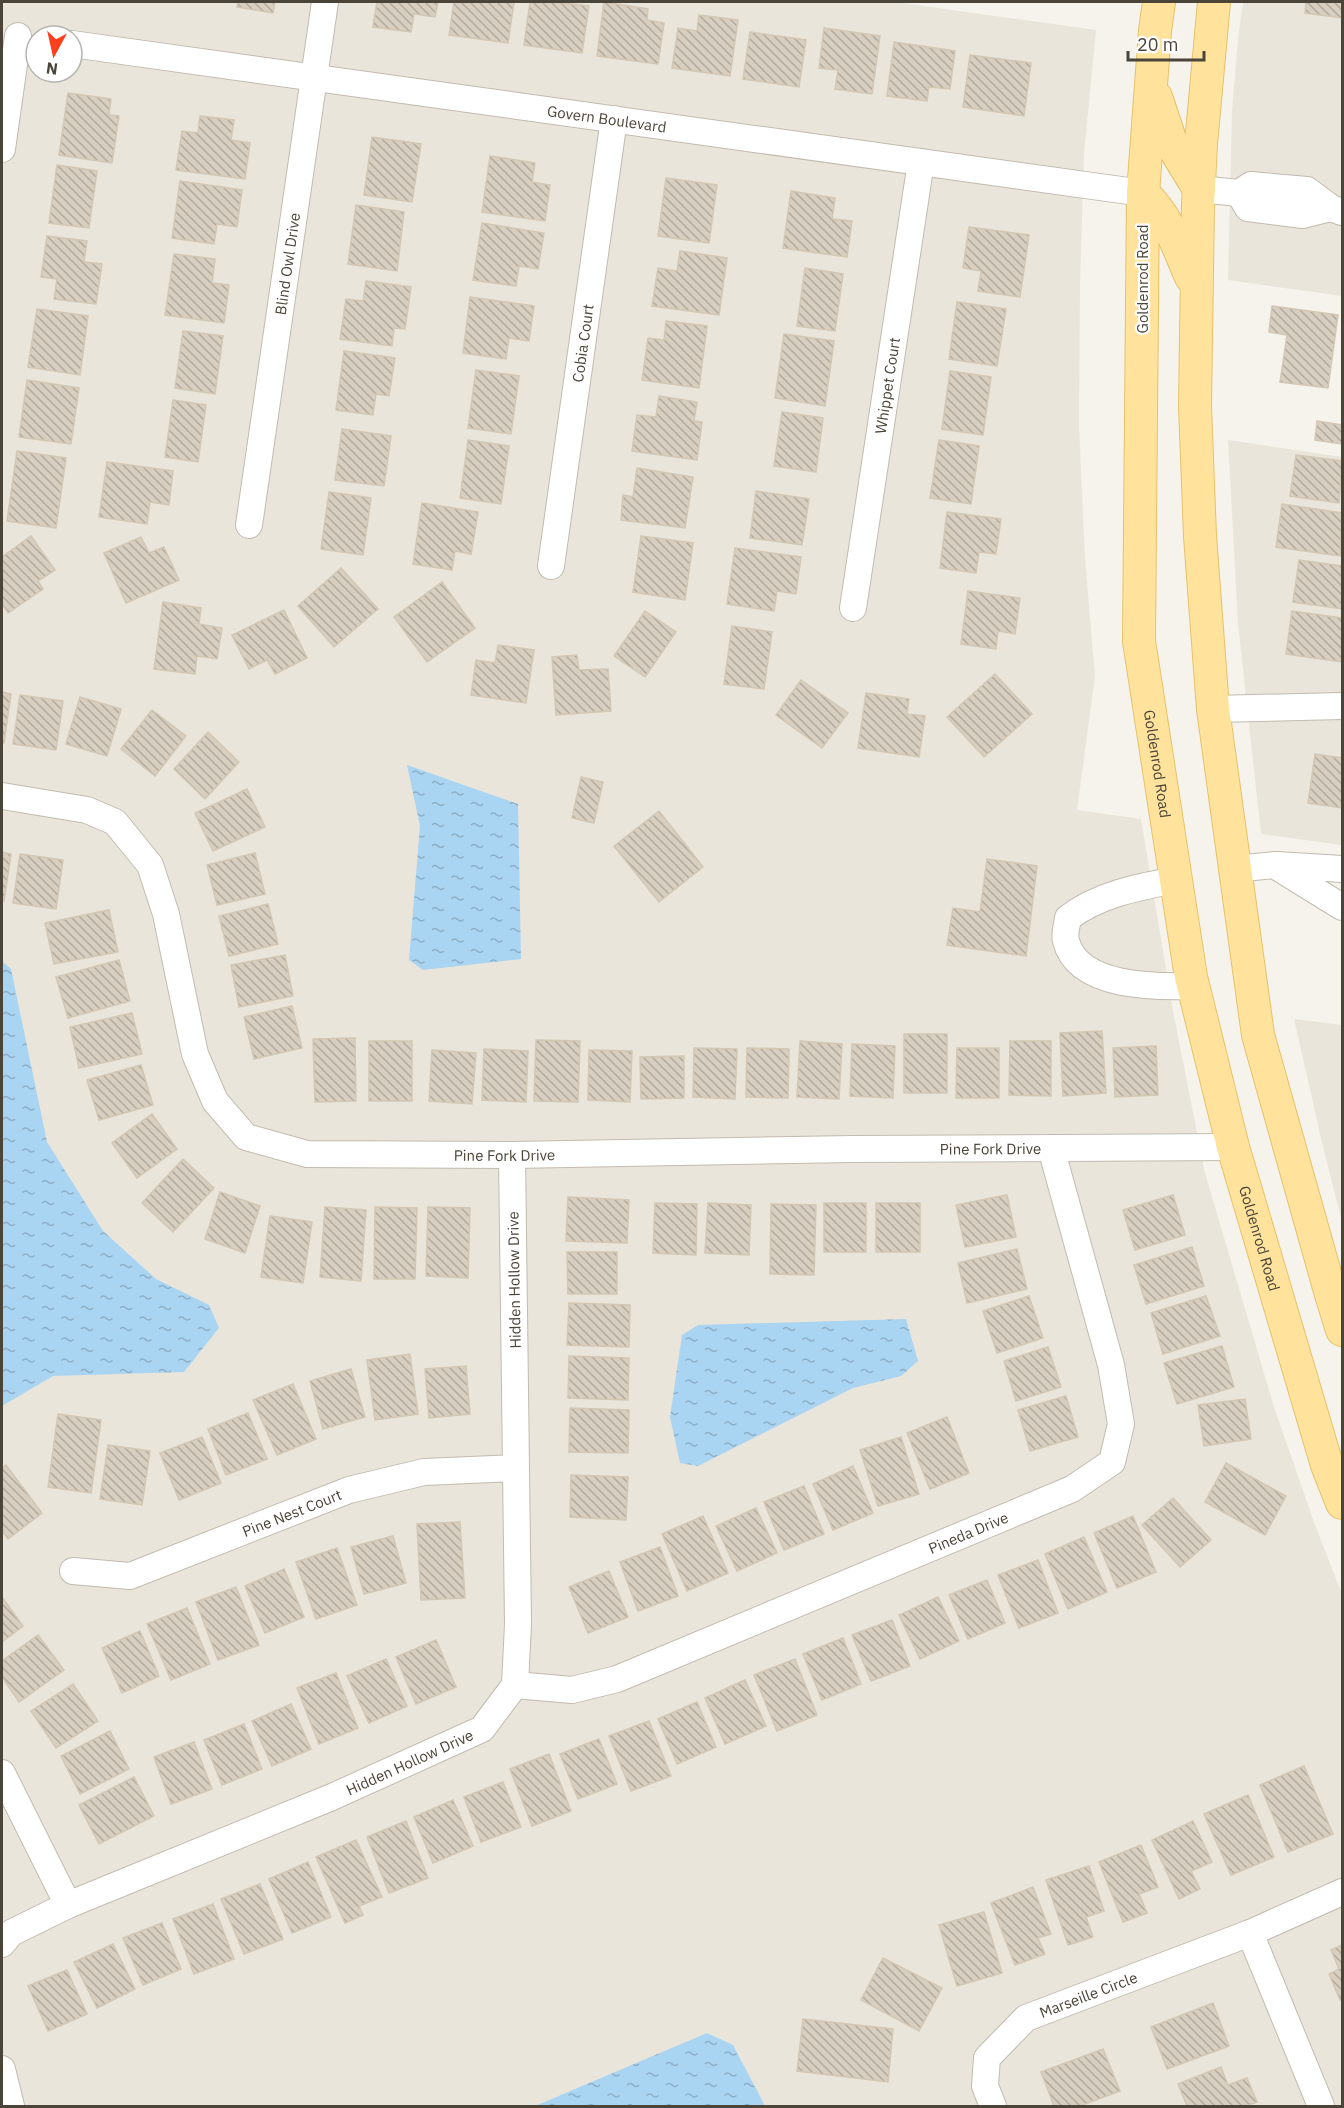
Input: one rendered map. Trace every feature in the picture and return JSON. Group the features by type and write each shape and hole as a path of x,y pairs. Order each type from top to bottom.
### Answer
{"main road":[{"name":"Goldenrod Road","path":"1159,2 1143,193 1139,641 1194,986 1233,1147 1327,1465 1342,1503"},
{"path":"1214,2 1201,144 1195,286 1195,406 1200,536 1213,710 1258,1035 1342,1330"},
{"path":"1151,85 1172,145 1199,189"},
{"path":"1143,193 1159,208 1172,231 1195,286"}],"street":[{"name":"Blind Owl Drive","path":"249,525 325,2"},
{"path":"2,149 18,36"},
{"name":"Govern Boulevard","path":"84,46 1143,193"},
{"name":"Cobia Court","path":"551,566 614,119"},
{"name":"Whippet Court","path":"853,608 921,162"},
{"path":"1199,189 1239,193 1251,185 1307,190 1336,210"},
{"path":"1213,710 1342,706"},
{"name":"Pine Fork Drive","path":"2,796 87,810 115,822 150,865 166,914 195,1054 215,1101 246,1137 307,1154 512,1155 865,1149 1233,1147"},
{"path":"1235,869 1274,865 1342,869"},
{"path":"1274,865 1342,907"},
{"path":"1176,880 1142,886 1084,905 1068,918 1065,940 1077,960 1094,972 1137,985 1194,986"},
{"name":"Pineda Drive","path":"515,1685 572,1690 617,1679 1072,1490 1112,1462 1121,1424 1111,1365 1051,1148"},
{"name":"Hidden Hollow Drive","path":"2,1944 11,1933 68,1905 332,1797 482,1729 515,1685 518,1624 512,1155"},
{"name":"Pine Nest Court","path":"73,1571 130,1576 349,1490 424,1472 516,1468"},
{"path":"2,1773 68,1905"},
{"name":"Marseille Circle","path":"993,2106 985,2086 987,2058 1026,2018 1250,1933 1342,1892"},
{"path":"1250,1933 1321,2106"},
{"path":"2,2069 11,2106"}],"shaded area":[{"path":"2,2 895,2 1096,30 1084,154 1079,426 1085,558 1095,677 1077,810 1141,819 1173,1011 1205,1173 1274,1407 1342,1594 1342,2106 2,2106"},
{"path":"1243,2 1342,2 1342,296 1228,280 1232,111"},
{"path":"1228,440 1342,457 1342,845 1261,834 1238,623"},
{"path":"1294,1019 1342,1025 1342,1221 1324,1151"}],"water":[{"path":"407,765 518,804 521,959 423,970 409,960 420,826"},
{"path":"2,961 11,969 47,1142 103,1231 156,1279 209,1305 219,1328 184,1372 53,1376 2,1406"},
{"path":"906,1319 918,1361 901,1376 853,1388 698,1466 680,1463 670,1417 682,1335 698,1325"},
{"path":"707,2033 733,2045 765,2106 535,2106"}],"building":[{"path":"238,2 275,2 273,13 237,7"},
{"path":"377,2 438,2 435,17 414,14 411,32 373,27"},
{"path":"454,2 514,2 508,43 449,35"},
{"path":"530,2 589,6 582,53 524,45"},
{"path":"604,2 648,9 647,20 664,23 658,64 597,56"},
{"path":"1306,2 1342,2 1342,18 1305,13"},
{"path":"699,15 738,20 730,76 672,68 678,28 697,31"},
{"path":"824,28 880,36 872,94 835,89 838,70 819,68"},
{"path":"750,32 806,40 799,87 743,79"},
{"path":"894,42 955,51 950,89 929,87 927,101 887,96"},
{"path":"970,55 1031,63 1024,116 963,107"},
{"path":"68,93 111,99 109,115 119,116 112,163 59,155"},
{"path":"200,116 234,120 231,140 250,143 245,179 176,170 182,131 198,133"},
{"path":"372,137 421,144 412,202 364,195"},
{"path":"490,156 535,163 532,182 550,185 545,221 482,212"},
{"path":"57,165 97,171 89,228 49,223"},
{"path":"666,178 717,185 709,243 658,236"},
{"path":"180,181 242,190 237,227 217,224 214,244 172,238"},
{"path":"791,191 835,198 832,219 852,221 847,257 783,248"},
{"path":"356,205 404,212 397,271 348,264"},
{"path":"482,223 544,233 538,269 519,266 516,286 473,280"},
{"path":"969,227 1029,235 1020,297 978,291 981,271 963,268"},
{"path":"47,236 87,241 84,262 102,264 96,304 54,299 57,279 41,277"},
{"path":"680,251 727,258 719,315 652,306 658,268 677,271"},
{"path":"174,254 215,259 212,283 229,285 224,323 165,315"},
{"path":"805,268 843,274 835,331 797,326"},
{"path":"366,281 411,287 405,329 394,328 392,346 340,339 346,299 363,301"},
{"path":"470,297 534,306 529,341 509,338 506,359 463,353"},
{"path":"957,302 1006,309 997,366 949,359"},
{"path":"1272,306 1338,315 1328,388 1280,382 1287,335 1269,332"},
{"path":"37,309 88,316 80,375 28,367"},
{"path":"666,321 707,326 699,388 642,380 648,338 664,340"},
{"path":"183,331 223,336 215,394 175,388"},
{"path":"784,334 834,341 825,406 775,398"},
{"path":"344,351 395,358 389,396 376,394 373,415 336,410"},
{"path":"476,370 519,376 511,434 468,428"},
{"path":"950,371 991,377 983,435 942,429"},
{"path":"27,380 79,388 71,444 19,437"},
{"path":"659,396 697,402 694,421 702,422 697,460 632,451 637,415 656,417"},
{"path":"173,400 206,405 198,462 165,457"},
{"path":"782,412 823,418 816,472 774,466"},
{"path":"1317,421 1342,425 1342,444 1315,440"},
{"path":"342,429 391,436 384,486 335,480"},
{"path":"468,440 509,446 501,504 460,498"},
{"path":"939,440 979,446 971,504 930,498"},
{"path":"17,451 66,458 56,528 7,521"},
{"path":"1296,455 1342,461 1339,503 1290,496"},
{"path":"107,462 173,471 169,505 150,502 147,524 99,517"},
{"path":"637,468 693,477 685,528 621,520 623,495 633,497"},
{"path":"756,491 809,499 802,545 750,538"},
{"path":"329,492 371,498 363,555 321,549"},
{"path":"422,503 478,512 471,554 455,551 452,570 413,564"},
{"path":"1282,504 1342,513 1340,556 1276,547"},
{"path":"947,512 1001,519 996,554 979,552 976,573 940,568"},
{"path":"31,536 55,570 38,581 43,589 8,613 2,604 2,557"},
{"path":"641,536 693,543 685,600 633,592"},
{"path":"141,537 149,553 164,547 179,580 126,603 104,553"},
{"path":"735,548 801,557 796,594 777,591 774,611 727,604"},
{"path":"1299,560 1342,566 1342,609 1293,602"},
{"path":"341,568 378,609 334,647 298,606"},
{"path":"442,582 475,628 427,662 394,617"},
{"path":"968,591 1020,598 1015,634 998,631 996,649 961,644"},
{"path":"163,602 201,608 199,624 222,628 217,659 197,656 195,674 154,669"},
{"path":"284,610 307,658 275,674 267,660 249,669 232,635"},
{"path":"645,611 676,632 645,677 614,656"},
{"path":"1292,611 1342,618 1342,662 1286,654"},
{"path":"732,626 772,632 764,689 724,684"},
{"path":"498,645 534,650 526,703 471,695 476,660 495,663"},
{"path":"577,655 579,670 608,669 611,711 556,715 552,657"},
{"path":"995,674 1032,714 984,757 947,717"},
{"path":"801,680 848,713 822,748 776,715"},
{"path":"2,692 11,694 4,743 2,743"},
{"path":"866,693 909,699 907,714 925,716 919,757 858,748"},
{"path":"20,695 63,701 56,750 13,744"},
{"path":"80,697 121,709 107,756 66,744"},
{"path":"152,710 186,736 155,776 121,749"},
{"path":"208,732 239,762 205,799 174,769"},
{"path":"1315,754 1342,758 1342,808 1308,803"},
{"path":"581,777 603,782 594,823 572,818"},
{"path":"247,789 265,827 213,851 195,813"},
{"path":"659,811 703,867 659,902 614,846"},
{"path":"2,852 11,854 4,901 2,901"},
{"path":"255,853 265,894 217,905 207,865"},
{"path":"20,854 63,860 56,909 13,903"},
{"path":"987,859 1037,866 1026,956 947,945 953,908 980,912"},
{"path":"268,904 278,944 229,956 219,916"},
{"path":"109,910 118,952 54,964 45,923"},
{"path":"285,955 293,996 239,1007 231,965"},
{"path":"119,960 130,1001 68,1018 56,977"},
{"path":"292,1006 302,1048 254,1059 244,1017"},
{"path":"132,1013 142,1054 79,1068 70,1027"},
{"path":"1102,1031 1106,1093 1063,1096 1060,1033"},
{"path":"904,1034 947,1034 947,1093 904,1093"},
{"path":"355,1038 356,1101 315,1102 313,1039"},
{"path":"536,1040 580,1041 578,1102 534,1101"},
{"path":"369,1041 412,1041 412,1101 369,1101"},
{"path":"800,1041 842,1044 839,1099 797,1097"},
{"path":"1010,1041 1051,1041 1051,1096 1009,1095"},
{"path":"852,1044 895,1046 893,1098 850,1096"},
{"path":"1156,1046 1158,1095 1115,1097 1113,1048"},
{"path":"694,1048 737,1049 735,1099 693,1097"},
{"path":"747,1048 789,1049 788,1098 746,1097"},
{"path":"957,1048 999,1048 999,1098 956,1098"},
{"path":"484,1049 528,1051 526,1102 482,1100"},
{"path":"432,1050 476,1053 472,1104 429,1101"},
{"path":"589,1050 632,1051 630,1102 588,1100"},
{"path":"684,1056 684,1098 641,1099 640,1057"},
{"path":"141,1065 153,1105 99,1120 87,1080"},
{"path":"152,1114 177,1149 137,1178 112,1143"},
{"path":"183,1159 214,1188 173,1232 142,1203"},
{"path":"220,1192 260,1206 245,1253 205,1239"},
{"path":"1007,1195 1016,1237 965,1247 956,1205"},
{"path":"1173,1195 1185,1235 1135,1250 1123,1210"},
{"path":"568,1197 629,1200 627,1243 566,1241"},
{"path":"655,1203 697,1204 696,1255 653,1253"},
{"path":"708,1203 751,1205 749,1255 705,1253"},
{"path":"824,1203 866,1203 866,1252 824,1252"},
{"path":"876,1203 920,1203 920,1252 876,1252"},
{"path":"771,1204 816,1205 814,1275 770,1274"},
{"path":"325,1207 366,1210 361,1281 320,1277"},
{"path":"375,1207 417,1208 415,1279 374,1279"},
{"path":"428,1207 470,1208 468,1278 426,1276"},
{"path":"270,1216 312,1222 303,1283 261,1277"},
{"path":"1192,1247 1204,1286 1146,1304 1134,1265"},
{"path":"1017,1249 1027,1289 967,1303 958,1263"},
{"path":"567,1252 617,1252 617,1294 568,1294"},
{"path":"1029,1296 1043,1338 997,1353 983,1311"},
{"path":"1206,1296 1220,1336 1163,1354 1151,1313"},
{"path":"569,1303 630,1305 629,1347 567,1345"},
{"path":"1222,1346 1234,1387 1177,1404 1164,1363"},
{"path":"1048,1347 1061,1387 1016,1401 1004,1361"},
{"path":"410,1354 418,1414 375,1420 367,1360"},
{"path":"569,1356 629,1358 628,1400 568,1398"},
{"path":"466,1366 470,1414 429,1418 425,1369"},
{"path":"351,1369 365,1417 323,1429 310,1381"},
{"path":"293,1384 316,1439 277,1455 253,1400"},
{"path":"1066,1396 1078,1437 1030,1451 1018,1410"},
{"path":"1245,1399 1251,1439 1204,1446 1198,1405"},
{"path":"570,1408 629,1410 628,1453 569,1452"},
{"path":"248,1413 267,1459 226,1475 208,1429"},
{"path":"58,1414 101,1420 91,1493 48,1487"},
{"path":"947,1417 969,1473 930,1489 907,1433"},
{"path":"202,1437 221,1483 179,1500 160,1453"},
{"path":"901,1437 919,1494 878,1506 860,1450"},
{"path":"108,1445 150,1451 142,1505 100,1499"},
{"path":"1226,1463 1286,1496 1265,1535 1205,1502"},
{"path":"6,1465 42,1513 8,1539 2,1531 2,1468"},
{"path":"853,1466 873,1513 833,1530 813,1484"},
{"path":"571,1475 628,1477 626,1520 570,1517"},
{"path":"804,1486 824,1534 784,1550 764,1502"},
{"path":"1173,1498 1211,1540 1180,1567 1142,1525"},
{"path":"756,1508 777,1553 737,1571 716,1526"},
{"path":"703,1516 728,1573 687,1591 662,1534"},
{"path":"1133,1516 1156,1572 1117,1588 1094,1533"},
{"path":"460,1522 465,1598 421,1600 417,1524"},
{"path":"393,1536 406,1583 364,1594 351,1547"},
{"path":"1084,1537 1107,1592 1068,1609 1045,1554"},
{"path":"660,1547 678,1596 638,1611 620,1562"},
{"path":"337,1548 357,1605 316,1619 296,1562"},
{"path":"1038,1560 1058,1613 1019,1628 998,1575"},
{"path":"284,1569 304,1617 265,1633 245,1586"},
{"path":"609,1571 628,1617 588,1633 569,1587"},
{"path":"987,1580 1005,1623 968,1639 949,1595"},
{"path":"236,1587 259,1645 218,1660 196,1602"},
{"path":"2,1597 23,1626 2,1642"},
{"path":"938,1597 959,1641 920,1659 899,1615"},
{"path":"187,1608 210,1664 171,1680 147,1624"},
{"path":"892,1620 910,1666 871,1681 852,1635"},
{"path":"140,1631 159,1676 122,1693 102,1648"},
{"path":"38,1635 64,1670 19,1702 2,1677 2,1661"},
{"path":"843,1638 861,1684 822,1700 803,1654"},
{"path":"436,1640 456,1687 416,1704 396,1657"},
{"path":"386,1659 407,1706 369,1723 347,1676"},
{"path":"795,1659 817,1715 777,1731 754,1675"},
{"path":"336,1673 358,1728 319,1744 297,1688"},
{"path":"745,1680 766,1726 725,1744 705,1698"},
{"path":"73,1684 98,1721 56,1748 31,1711"},
{"path":"697,1702 716,1747 677,1764 658,1719"},
{"path":"291,1704 311,1749 272,1766 252,1721"},
{"path":"649,1721 671,1776 631,1791 609,1736"},
{"path":"244,1724 262,1769 222,1785 204,1740"},
{"path":"110,1731 129,1769 80,1794 61,1756"},
{"path":"599,1739 617,1784 578,1799 560,1754"},
{"path":"194,1742 212,1789 171,1804 154,1757"},
{"path":"549,1754 571,1811 532,1826 510,1769"},
{"path":"1304,1766 1333,1834 1288,1852 1260,1785"},
{"path":"134,1777 154,1816 99,1844 79,1805"},
{"path":"503,1782 521,1827 481,1842 464,1797"},
{"path":"1248,1795 1274,1857 1231,1875 1204,1814"},
{"path":"453,1800 473,1846 433,1863 414,1817"},
{"path":"406,1821 428,1878 389,1893 367,1837"},
{"path":"1193,1821 1212,1862 1191,1871 1200,1889 1179,1899 1152,1840"},
{"path":"356,1840 382,1897 359,1906 363,1915 345,1923 316,1857"},
{"path":"1141,1845 1158,1887 1139,1894 1147,1913 1123,1922 1099,1862"},
{"path":"308,1862 331,1917 292,1933 269,1879"},
{"path":"1089,1866 1104,1911 1086,1917 1093,1937 1068,1945 1046,1880"},
{"path":"260,1884 283,1939 244,1954 221,1899"},
{"path":"1033,1887 1051,1934 1038,1938 1045,1954 1015,1965 991,1903"},
{"path":"213,1904 234,1959 194,1974 173,1919"},
{"path":"984,1912 1002,1973 957,1986 939,1925"},
{"path":"162,1923 181,1969 143,1985 123,1938"},
{"path":"113,1944 135,1989 97,2008 74,1962"},
{"path":"1342,1945 1342,1999 1340,2000 1329,1974 1339,1969 1331,1950"},
{"path":"883,1958 942,1988 919,2031 861,2000"},
{"path":"67,1970 87,2014 48,2031 28,1986"},
{"path":"1213,2003 1229,2046 1167,2069 1151,2027"},
{"path":"803,2019 893,2029 888,2082 797,2071"},
{"path":"1103,2049 1120,2091 1080,2106 1054,2106 1041,2072"},
{"path":"1221,2067 1228,2085 1247,2078 1257,2102 1246,2106 1187,2106 1178,2084"}]}
